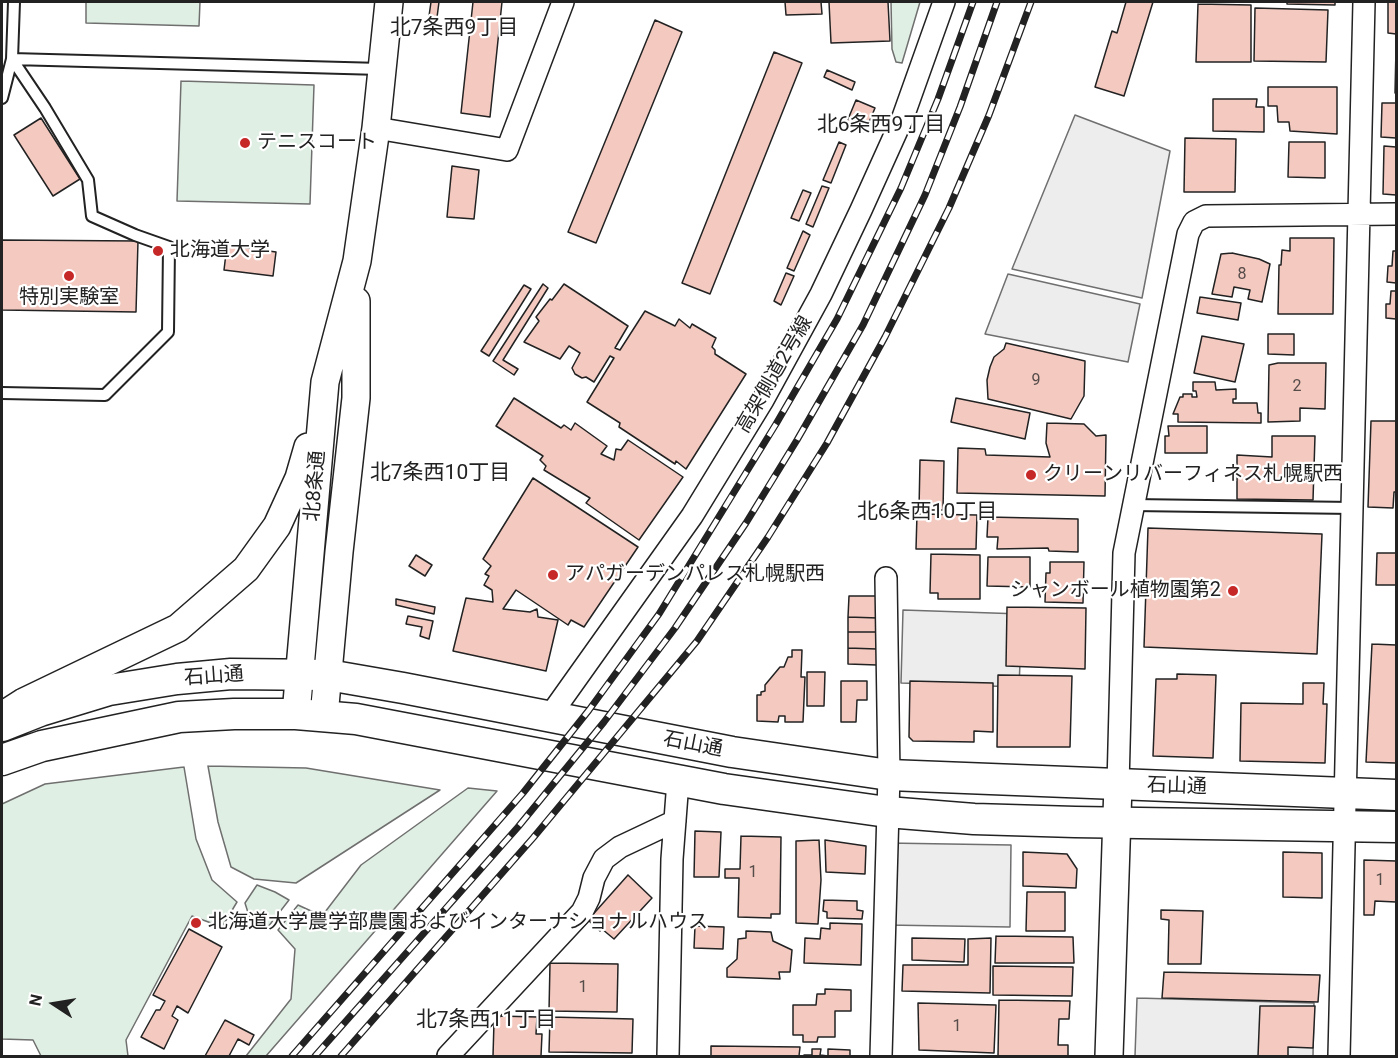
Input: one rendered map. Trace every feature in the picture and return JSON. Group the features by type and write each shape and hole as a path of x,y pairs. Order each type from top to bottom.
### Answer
{"main road":[{"name":"石山通","path":"2,726 40,711 109,690 220,675 314,675 403,688 732,752 888,775 1396,795"},
{"name":"石山通","path":"2,760 42,746 179,717 234,714 310,715 367,722 678,780 887,812 974,819 1396,827"}],"street":[{"name":"北8条通","path":"310,715 314,675 325,382 357,261 376,128 389,2"},
{"path":"376,128 507,150 563,2"},
{"name":"高架側道2号線","path":"549,717 692,516 763,400 821,294 903,117 944,2"},
{"path":"1338,1056 1364,2"},
{"path":"1109,1056 1124,553 1188,234 1194,222 1206,216 1396,214"},
{"name":"北8条通","path":"314,675 339,552 356,398 357,261"},
{"path":"2,716 24,702 178,628 246,569 277,526 299,478 325,382"},
{"path":"881,1056 888,775 886,578"},
{"path":"668,1056 672,859 678,780"},
{"path":"448,1056 582,912 590,898 594,878 604,859 620,847 675,820"}],"lane":[{"path":"2,98 12,59 14,2"},
{"path":"12,59 382,69"},
{"path":"2,393 105,395 168,332 169,247 135,236 92,216 88,180 45,108 12,59"},
{"path":"1133,505 1353,508"}],"green space":[{"path":"86,2 200,2 199,26 86,23"},
{"path":"891,2 920,2 902,63 896,62 892,49"},
{"name":"テニスコート","path":"181,81 314,85 310,204 177,201"},
{"path":"208,766 306,768 440,790 296,883 254,879 231,867 218,822"},
{"path":"184,767 196,839 212,880 237,902 222,927 192,916 126,1040 128,1056 41,1056 33,1040 2,1039 2,804 45,784"},
{"path":"468,788 497,791 266,1056 246,1056 291,999 295,949 278,930 298,905 322,916 361,865"},
{"path":"257,885 289,900 268,927 250,919 245,903"}],"shaded area":[{"path":"1075,115 1170,151 1142,298 1012,269"},
{"path":"1008,274 1140,304 1128,362 985,334"},
{"path":"903,610 1022,614 1019,687 901,683"},
{"path":"887,843 1011,845 1010,927 886,925"},
{"path":"1137,998 1314,1003 1313,1056 1135,1056"}],"building":[{"path":"431,2 439,2 436,25 428,23"},
{"path":"473,2 502,2 490,117 461,113"},
{"path":"785,2 821,2 822,14 786,15"},
{"path":"829,2 888,2 890,41 831,43"},
{"path":"1126,2 1153,2 1124,96 1095,87 1112,31 1117,33"},
{"path":"1287,2 1335,2 1335,5 1287,4"},
{"path":"1388,2 1396,2 1396,34 1388,33"},
{"path":"1198,4 1251,5 1251,62 1196,62"},
{"path":"1255,8 1328,10 1326,62 1254,61"},
{"path":"655,20 682,32 596,243 568,232"},
{"path":"774,52 802,63 710,294 682,283"},
{"path":"827,70 855,82 852,90 824,77"},
{"path":"1268,87 1337,87 1337,134 1290,131 1289,122 1278,122 1277,106 1268,106"},
{"path":"1213,99 1257,99 1256,107 1264,107 1264,132 1213,131"},
{"path":"856,100 875,108 865,132 846,124"},
{"path":"1382,103 1396,103 1396,138 1381,137"},
{"path":"41,118 80,179 53,196 14,135"},
{"path":"1185,138 1236,139 1235,192 1184,192"},
{"path":"839,142 846,145 831,183 823,180"},
{"path":"1289,142 1325,142 1325,178 1288,177"},
{"path":"1384,146 1396,147 1396,195 1383,194"},
{"path":"452,166 479,170 474,219 447,217"},
{"path":"822,186 829,188 813,227 806,224"},
{"path":"803,190 811,193 799,221 791,218"},
{"path":"803,231 810,235 794,271 787,268"},
{"path":"1290,238 1334,238 1333,314 1278,314 1279,265 1281,265 1282,250 1290,251"},
{"name":"特別実験室","path":"2,240 138,241 136,312 2,310"},
{"path":"227,245 276,252 273,276 224,270"},
{"path":"1393,251 1396,251 1396,283 1387,282 1388,266 1392,266"},
{"path":"1232,253 1270,264 1262,302 1248,299 1250,290 1234,287 1232,297 1212,294 1221,254"},
{"path":"786,273 794,276 781,305 774,301"},
{"path":"543,284 548,288 503,360 518,369 514,375 493,361"},
{"path":"564,284 628,326 615,348 620,350 645,311 675,326 679,319 690,328 692,324 716,338 712,347 715,354 746,374 686,469 619,427 620,423 587,402 614,358 610,356 594,382 575,374 572,368 580,353 569,346 560,359 524,342 539,321 536,317"},
{"path":"524,285 531,289 489,356 481,351"},
{"path":"1391,291 1396,291 1396,319 1386,318 1386,304 1390,304"},
{"path":"1200,297 1241,303 1238,320 1197,313"},
{"path":"1268,334 1294,334 1294,355 1268,354"},
{"path":"1202,336 1244,344 1235,382 1194,373"},
{"path":"1006,343 1085,361 1084,396 1071,419 988,399 987,380 990,367 994,357 1004,349"},
{"path":"1326,363 1325,409 1300,408 1300,421 1268,422 1269,365"},
{"path":"1193,382 1215,382 1216,390 1236,389 1236,399 1233,399 1233,403 1257,403 1258,413 1261,413 1261,423 1178,422 1178,414 1173,414 1180,397 1183,397 1183,394 1192,394 1192,397 1197,397 1196,391 1193,391"},
{"path":"514,398 561,428 564,425 571,430 575,423 607,446 601,454 614,460 616,449 621,450 628,440 683,477 639,540 586,503 590,498 544,470 546,466 540,460 543,456 496,426"},
{"path":"956,398 1030,413 1025,439 951,422"},
{"path":"1371,421 1396,421 1396,492 1394,492 1393,508 1368,507"},
{"name":"クリーンリバーフィネス札幌駅西","path":"1047,423 1084,424 1096,436 1106,435 1105,496 957,493 958,448 985,449 986,455 1050,457 1046,443"},
{"path":"1168,426 1207,426 1207,453 1165,453 1165,436 1169,436"},
{"path":"1272,436 1315,436 1313,500 1237,499 1237,455 1272,457"},
{"path":"920,460 944,461 943,510 919,510"},
{"name":"アパガーデンパレス札幌駅西","path":"533,478 638,547 584,627 571,620 568,625 516,590 503,609 530,612 537,609 538,617 558,620 546,671 453,651 466,598 493,602 492,590 484,585 489,576 485,574 491,566 483,559"},
{"path":"917,514 977,515 976,549 916,549"},
{"path":"988,517 1078,519 1078,552 1049,551 1048,548 997,549 998,537 987,537"},
{"name":"シャンボール植物園第2","path":"1148,528 1322,534 1317,654 1144,647"},
{"path":"1377,553 1396,553 1396,585 1376,585"},
{"path":"931,554 980,555 980,599 938,599 938,593 930,593"},
{"path":"416,555 432,565 425,576 409,566"},
{"path":"988,557 1030,557 1030,587 987,586"},
{"path":"1050,562 1084,562 1083,603 1045,602 1046,573 1050,573"},
{"path":"849,596 878,596 878,618 848,617"},
{"path":"396,599 435,607 434,614 396,605"},
{"path":"1007,607 1086,608 1085,669 1006,666"},
{"path":"408,616 433,621 429,639 420,636 422,627 406,624"},
{"path":"848,617 878,618 878,632 848,632"},
{"path":"848,632 878,632 877,649 848,648"},
{"path":"1372,644 1396,645 1396,763 1366,762"},
{"path":"848,648 877,649 877,665 848,664"},
{"path":"792,650 802,650 801,677 805,677 803,722 785,722 785,716 779,716 778,722 757,721 757,695 765,691 765,685 780,667 784,667 788,657 792,657"},
{"path":"807,672 825,672 824,706 807,706"},
{"path":"1177,674 1216,675 1213,758 1153,756 1156,679 1177,679"},
{"path":"998,675 1072,676 1070,747 997,747"},
{"path":"841,681 867,681 867,700 857,700 856,722 841,722"},
{"path":"910,681 993,683 993,732 974,731 974,742 913,741 909,737"},
{"path":"1303,683 1324,683 1323,704 1327,704 1325,763 1240,761 1241,703 1303,704"},
{"path":"695,831 721,832 719,877 694,877"},
{"path":"741,836 781,837 780,914 771,914 771,918 738,917 739,878 725,878 725,869 740,869"},
{"path":"819,840 821,880 818,924 796,923 796,841"},
{"path":"825,840 866,846 865,874 826,872"},
{"path":"1023,852 1067,854 1077,869 1076,888 1023,886"},
{"path":"1283,852 1322,853 1322,898 1283,897"},
{"path":"1364,860 1396,861 1396,902 1375,901 1374,915 1364,915"},
{"path":"628,875 652,898 614,939 602,929 600,931 588,920"},
{"path":"1027,892 1065,892 1065,931 1026,931"},
{"path":"824,900 857,901 857,910 863,911 862,919 827,918 827,912 823,911"},
{"path":"1161,910 1203,911 1201,964 1168,964 1169,920 1161,919"},
{"path":"830,923 862,924 861,965 804,963 805,938 820,939 821,928 830,929"},
{"path":"695,926 724,927 723,949 694,948"},
{"path":"189,929 222,947 188,1013 177,1006 172,1016 178,1020 164,1049 141,1037 156,1010 160,1010 165,1001 153,995"},
{"path":"746,931 771,932 773,941 792,950 790,972 779,972 780,979 727,977 727,968 737,959 738,939 746,938"},
{"path":"996,936 1073,937 1074,963 995,963"},
{"path":"912,938 965,939 964,962 912,960"},
{"path":"991,938 990,993 902,991 903,965 968,965 968,939"},
{"path":"550,963 618,964 617,1012 549,1011"},
{"path":"993,966 1073,967 1072,996 993,995"},
{"path":"1164,972 1320,975 1318,1002 1162,998"},
{"path":"825,989 851,990 851,1011 835,1011 835,1037 818,1037 817,1042 803,1042 803,1035 793,1035 793,1005 816,1005 817,994 825,994"},
{"path":"999,1000 1070,1001 1069,1019 1059,1019 1058,1045 1068,1045 1068,1056 998,1056"},
{"path":"918,1003 996,1005 994,1053 919,1050"},
{"path":"1260,1006 1315,1006 1313,1048 1288,1047 1288,1056 1258,1056"},
{"path":"499,1016 537,1017 536,1034 542,1034 541,1056 493,1056 494,1022"},
{"path":"550,1017 633,1019 632,1053 549,1052"},
{"path":"225,1020 254,1035 249,1045 238,1039 229,1056 205,1056"},
{"path":"711,1046 800,1047 799,1056 711,1056"},
{"path":"812,1049 821,1049 820,1055 828,1056 804,1056 812,1055"},
{"path":"828,1049 850,1050 850,1056 828,1056"}],"railway":[{"path":"292,1056 523,793 589,710 659,614 776,424 837,319 901,188 938,99 973,2"},
{"path":"315,1056 518,827 604,722 675,628 746,523 863,325 925,195 960,107 997,2"},
{"path":"341,1056 533,838 697,641 768,537 827,443 885,337 949,208 989,115 1031,2"}],"place":[{"name":"テニスコート","path":"245,143"},
{"name":"北海道大学","path":"158,251"},
{"name":"特別実験室","path":"69,276"},
{"name":"クリーンリバーフィネス札幌駅西","path":"1031,475"},
{"name":"アパガーデンパレス札幌駅西","path":"553,575"},
{"name":"シャンボール植物園第2","path":"1233,591"},
{"name":"北海道大学農学部農園およびインターナショナルハウス","path":"196,923"}],"district":[{"name":"北7条西9丁目","path":"454,29"},
{"name":"北6条西9丁目","path":"881,126"},
{"name":"北7条西10丁目","path":"440,474"},
{"name":"北6条西10丁目","path":"927,513"},
{"name":"北7条西11丁目","path":"486,1021"}]}
